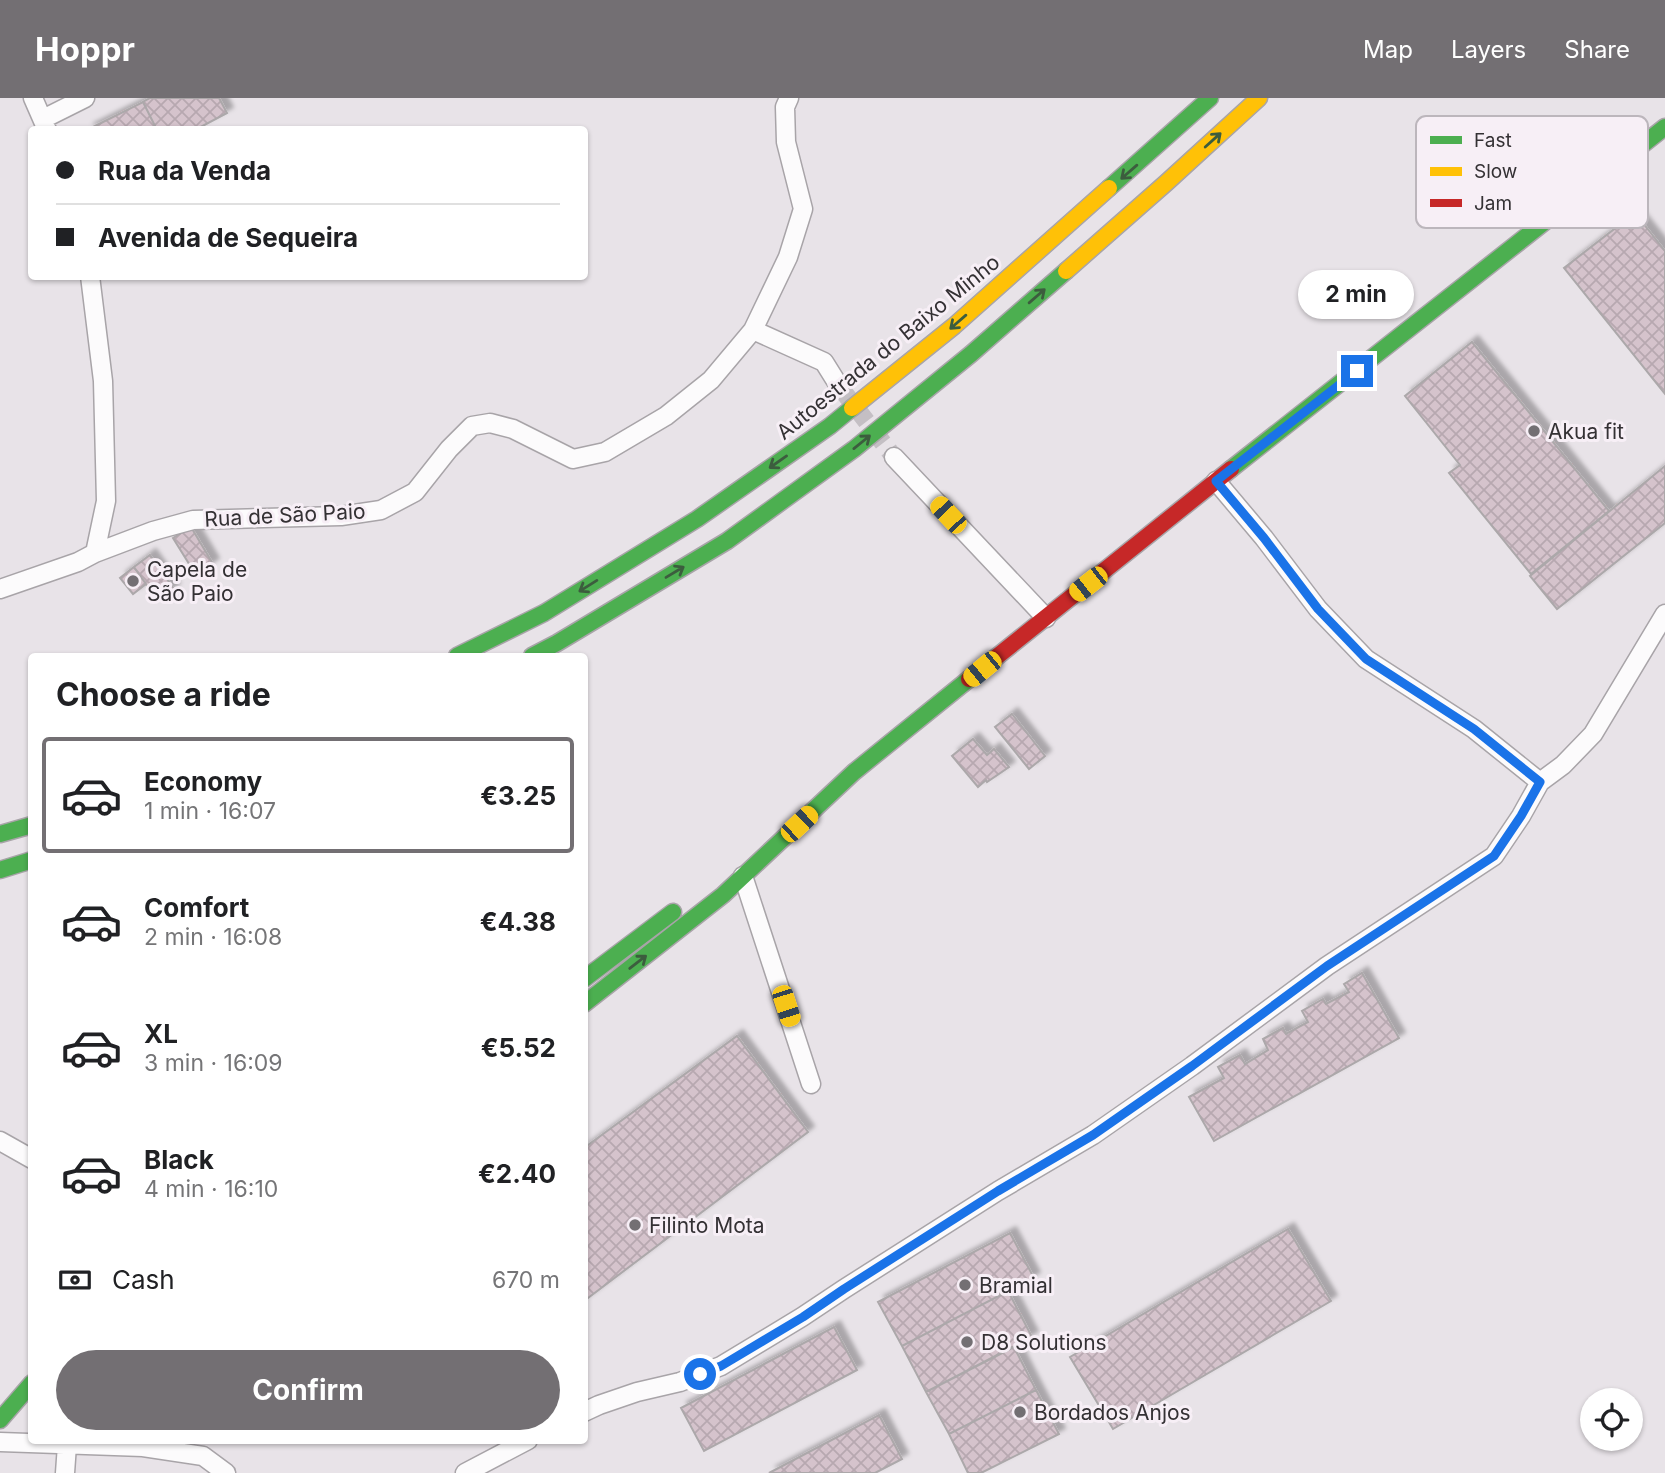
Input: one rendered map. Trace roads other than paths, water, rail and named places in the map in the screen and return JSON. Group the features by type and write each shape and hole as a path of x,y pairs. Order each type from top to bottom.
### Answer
{"main road":[{"name":"Autoestrada do Baixo Minho","path":"463,653 544,613 697,519 830,426 954,326 1210,98"},
{"path":"538,653 727,541 854,449 981,345 1259,98"},
{"path":"1648,140 1665,127"},
{"path":"588,1001 723,895 740,868 807,802 854,772 1537,228"},
{"path":"0,834 28,826"},
{"path":"0,870 28,861"},
{"path":"588,976 688,900"},
{"path":"0,1420 28,1388"}],"street":[{"path":"33,98 45,125 85,98"},
{"name":"Rua de São Paio","path":"0,589 78,562 153,531 193,520 341,516 381,510 415,492 449,449 472,426 490,424 513,429 573,459 605,452 666,416 711,380 753,330 789,257 803,209 786,142 785,107 789,98"},
{"path":"90,280 103,381 106,501 95,553"},
{"path":"753,330 824,362 839,386"},
{"path":"894,457 1046,618"},
{"path":"1216,481 1318,609 1366,659 1474,729 1540,782"},
{"path":"588,1410 637,1392 680,1382 721,1366 803,1317 998,1191 1093,1135 1327,966 1494,856 1540,782 1563,765 1592,734 1665,614"},
{"path":"740,868 811,1084"},
{"path":"0,1141 28,1157"},
{"path":"0,1442 28,1443"},
{"path":"45,1444 143,1447 202,1455 226,1473"},
{"path":"465,1473 520,1444"},
{"path":"65,1473 67,1445"}],"tunnel":[{"path":"839,386 894,457"}],"place":[{"name":"Akua fit","path":"1534,431"},
{"name":"Capela de São Paio","path":"133,581"},
{"name":"Filinto Mota","path":"635,1225"},
{"name":"Bramial","path":"965,1285"},
{"name":"D8 Solutions","path":"967,1342"},
{"name":"Bordados Anjos","path":"1020,1412"}]}
